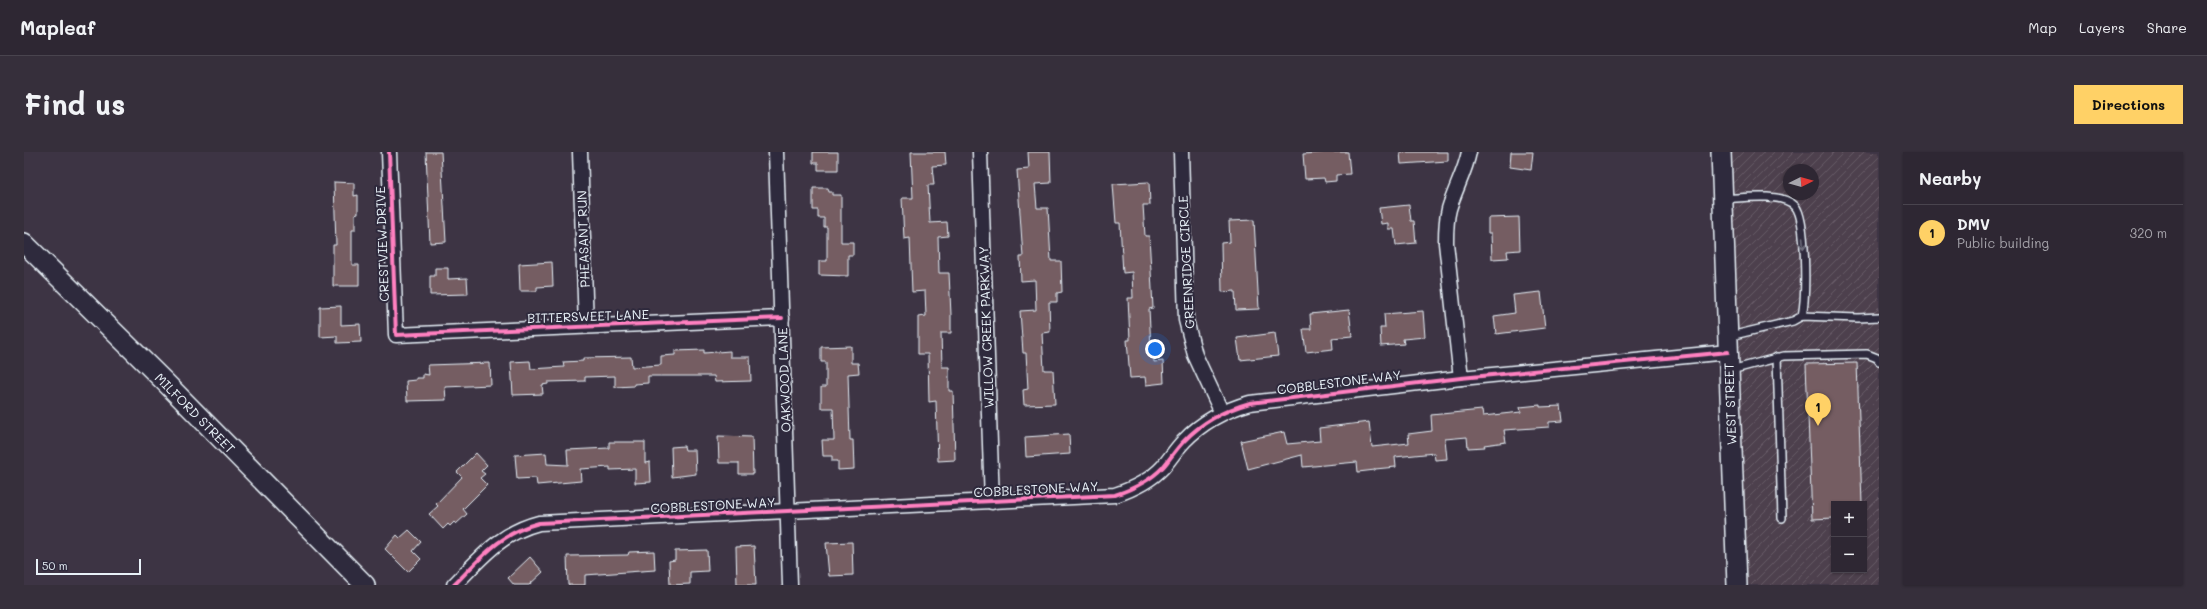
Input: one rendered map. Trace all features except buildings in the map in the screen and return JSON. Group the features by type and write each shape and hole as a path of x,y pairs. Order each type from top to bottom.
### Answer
{"main road":[{"name":"WEST STREET","path":"1721,152 1737,585"},
{"name":"MILFORD STREET","path":"24,243 166,383 365,585"}],"street":[{"name":"CRESTVIEW DRIVE","path":"389,152 396,336"},
{"name":"PHEASANT RUN","path":"580,152 586,326"},
{"name":"OAKWOOD LANE","path":"776,152 789,512 790,585"},
{"name":"WILLOW CREEK PARKWAY","path":"980,152 992,502"},
{"name":"GREENRIDGE CIRCLE","path":"1180,152 1186,320 1195,355 1222,413"},
{"path":"1460,378 1446,243 1446,225 1449,209 1460,184 1469,152"},
{"name":"BITTERSWEET LANE","path":"396,336 782,318"},
{"name":"COBBLESTONE WAY","path":"454,585 500,540 524,527 539,523 1115,495 1132,489 1147,481 1162,468 1184,441 1202,425 1222,413 1237,407 1264,401 1460,378 1728,353"}],"lane":[{"path":"1723,199 1763,197 1781,199 1795,206 1802,217 1805,304 1802,316"},
{"path":"1728,353 1802,316 1858,318 1879,317"},
{"path":"1728,353 1777,357 1868,354 1877,358 1879,361"},
{"path":"1777,357 1782,518"}],"shaded area":[{"path":"1731,152 1879,152 1879,585 1747,585"}],"cycle path":[{"path":"389,152 396,335 782,318"},
{"path":"454,585 482,556 502,540 525,527 539,523 1115,495 1135,487 1158,472 1178,447 1206,422 1232,409 1250,403 1461,378 1728,352"}],"place":[{"name":"DMV","path":"1818,426"}]}
